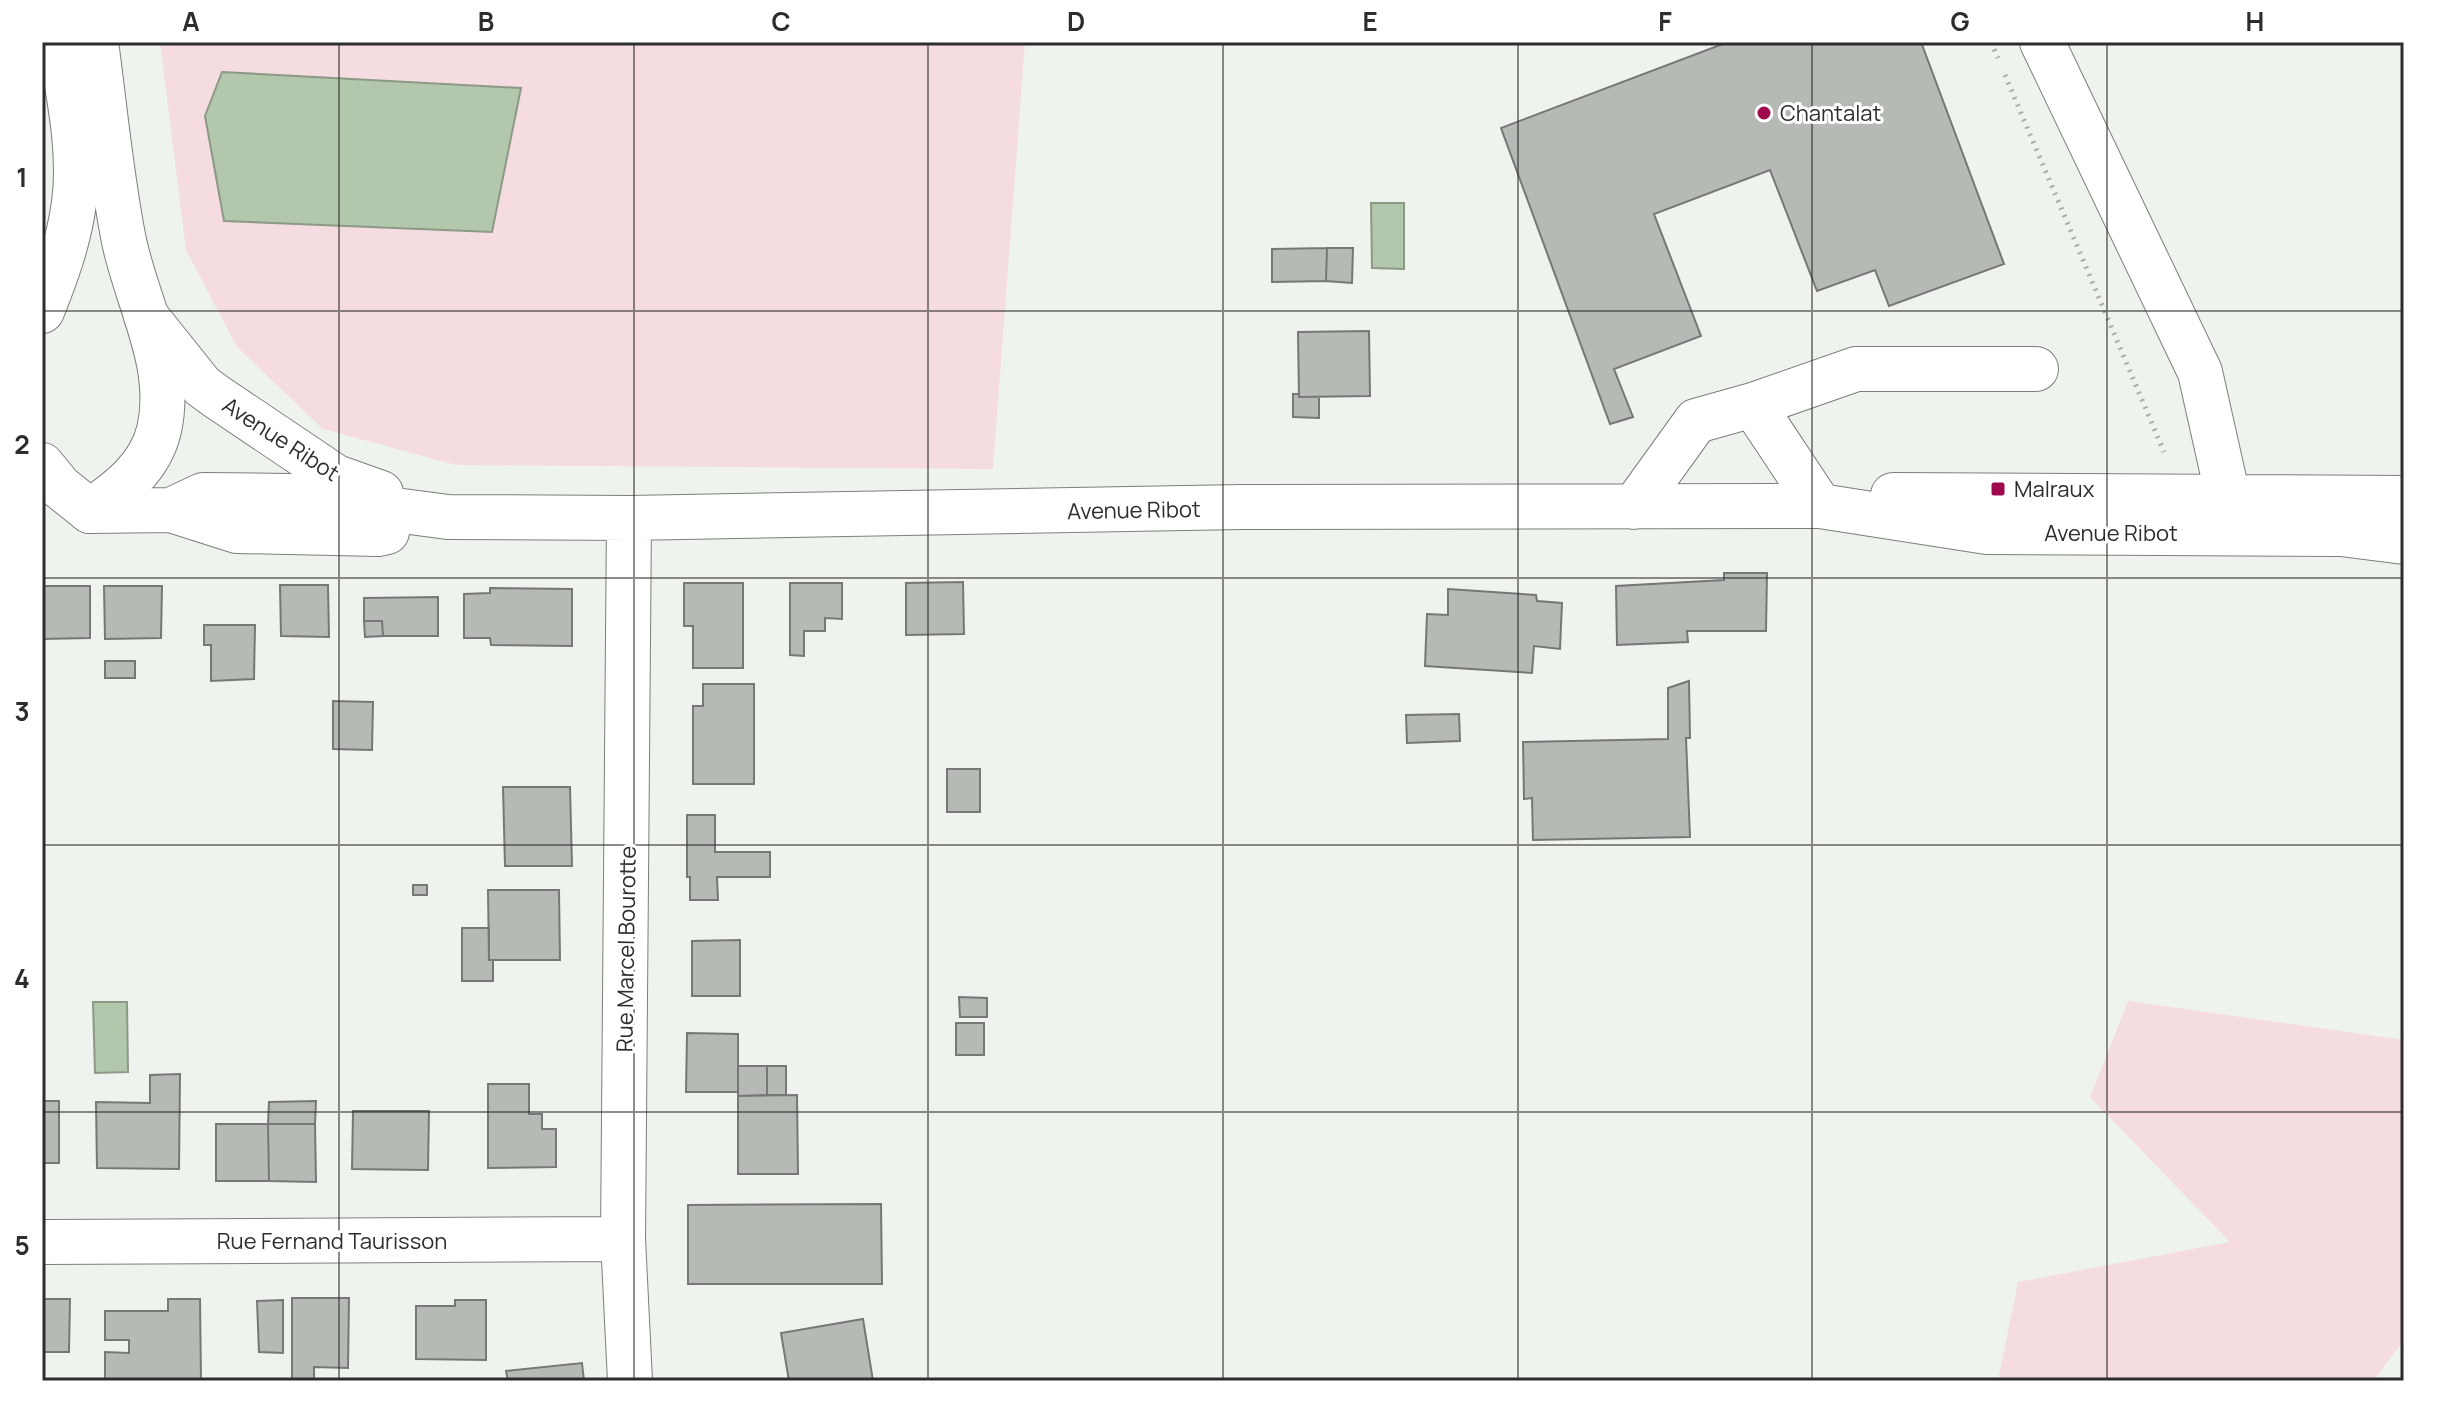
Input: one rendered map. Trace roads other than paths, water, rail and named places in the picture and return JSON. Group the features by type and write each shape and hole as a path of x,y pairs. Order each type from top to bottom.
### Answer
{"street":[{"path":"42,310 61,258 74,201 72,120 60,42"},
{"path":"42,465 60,487 90,511 120,490 145,464 159,430 162,394 158,353 133,280 118,206 96,42"},
{"path":"2042,42 2200,372 2228,497"},
{"name":"Avenue Ribot","path":"146,316 202,386 336,477 448,517"},
{"path":"1634,507 1696,421 1753,405 1856,369 2036,369"},
{"path":"1753,405 1820,506"},
{"name":"Avenue Ribot","path":"42,511 171,510 237,531 378,534 448,517 629,518 1242,507 1820,506 1886,495 2404,498"},
{"name":"Avenue Ribot","path":"1820,506 1987,532 2341,534 2404,542"},
{"name":"Rue Marcel Bourotte","path":"629,518 623,1239 630,1381"},
{"name":"Rue Fernand Taurisson","path":"42,1242 623,1239"}],"place":[{"name":"Chantalat","path":"1764,113"},
{"name":"Malraux","path":"1998,489"}]}
